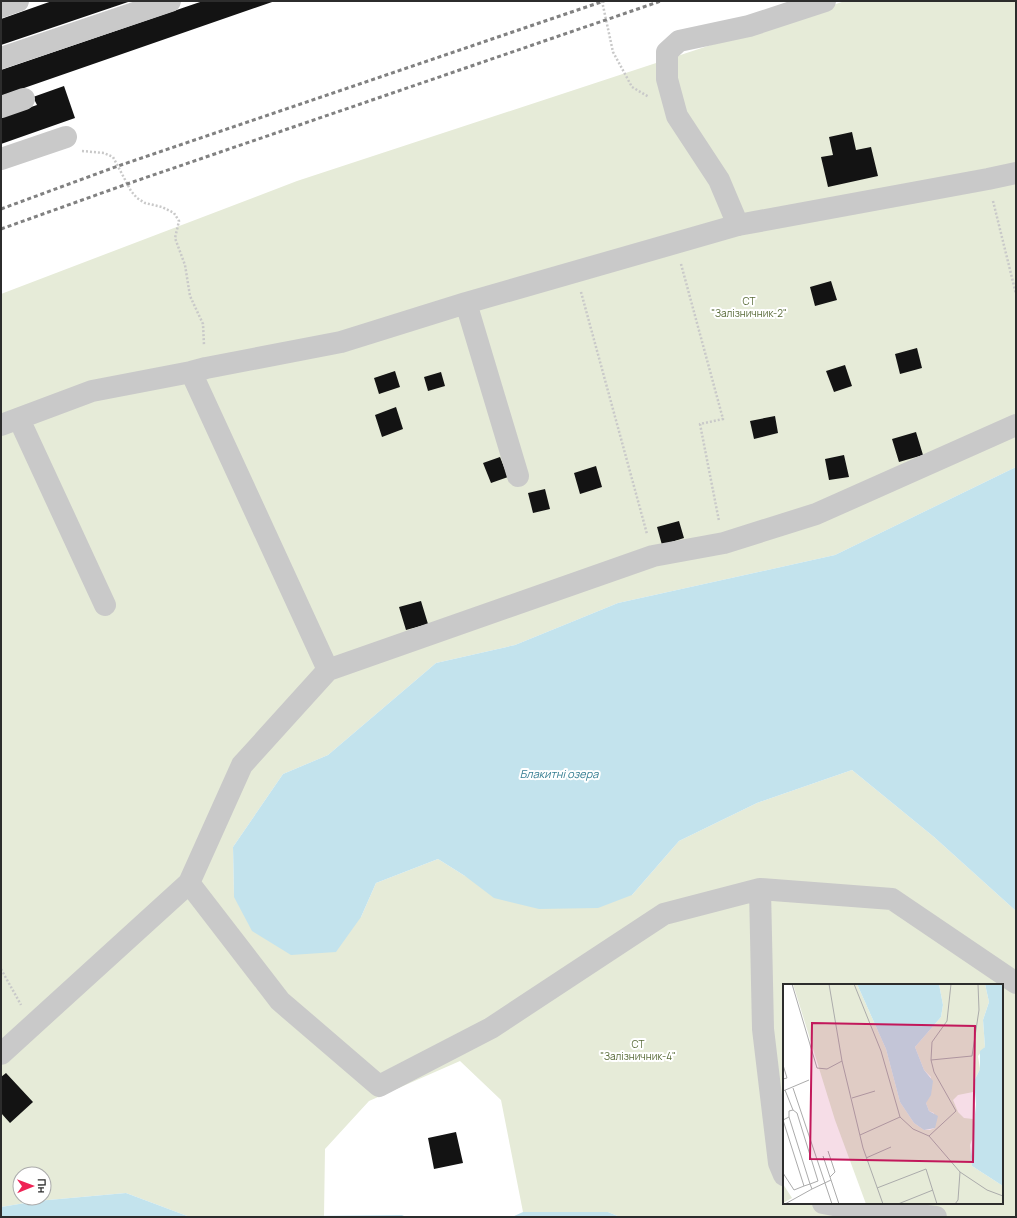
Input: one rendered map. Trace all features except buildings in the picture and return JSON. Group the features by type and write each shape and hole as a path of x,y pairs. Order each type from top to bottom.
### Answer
{"lane":[{"path":"1,6 18,1"},
{"path":"1,58 170,1"},
{"path":"738,225 719,180 677,116 667,78 667,52 679,41 749,26 825,1"},
{"path":"1,107 24,99"},
{"path":"1,159 66,137"},
{"path":"105,604 10,422 92,391 341,342 466,302 738,225 988,179 1016,172"},
{"path":"466,302 518,476"},
{"path":"198,370 328,670"},
{"path":"1,1054 189,883 242,765 328,670 653,556 724,543 816,514 1016,425"},
{"path":"189,883 280,1001 379,1086 491,1028 664,914 760,889 892,899 1016,983"},
{"path":"760,889 762,1029 779,1163 783,1173"},
{"path":"828,1204 936,1217"}],"path":[{"path":"602,1 613,52 632,87 661,103 677,116"},
{"path":"66,137 73,146 79,150 104,153 113,157 130,191 137,198 145,203 162,207 174,214 179,222 175,238 184,265 190,296 203,324 198,370"},
{"path":"988,179 1016,294"},
{"path":"675,242 723,419 700,424 724,543"},
{"path":"576,271 653,556"},
{"path":"1,969 32,1026"}],"green space":[{"name":"СТ \"Залізничник-2\"","path":"845,1 1016,1 1016,467 835,555 618,603 515,645 436,663 328,755 283,774 233,847 234,897 361,917 376,883 438,859 465,876 632,895 679,841 757,803 852,770 934,837 1016,911 1016,1217 620,1217 608,1212 523,1212 501,1100 460,1061 369,1101 325,1149 324,1216 190,1217 126,1193 52,1200 52,1166 12,1166 12,1205 1,1207 1,294 297,181"}],"water":[{"name":"Блакитні озера","path":"1016,467 1016,911 934,837 852,770 757,803 679,841 632,895 598,908 539,909 494,898 465,876 438,859 376,883 361,917 336,952 291,955 252,931 234,897 233,847 283,774 328,755 436,663 515,645 618,603 835,555"},
{"path":"126,1193 190,1217 1,1217 1,1207 12,1205 52,1206 52,1200"},
{"path":"523,1212 608,1212 620,1217 512,1217"},
{"path":"402,1215 406,1217 200,1217"}],"railway":[{"path":"1,209 118,166 604,1"},
{"path":"1,229 127,184 661,1"}],"park label":[{"name":"СТ \"Залізничник-4\"","path":"638,1050"}]}
